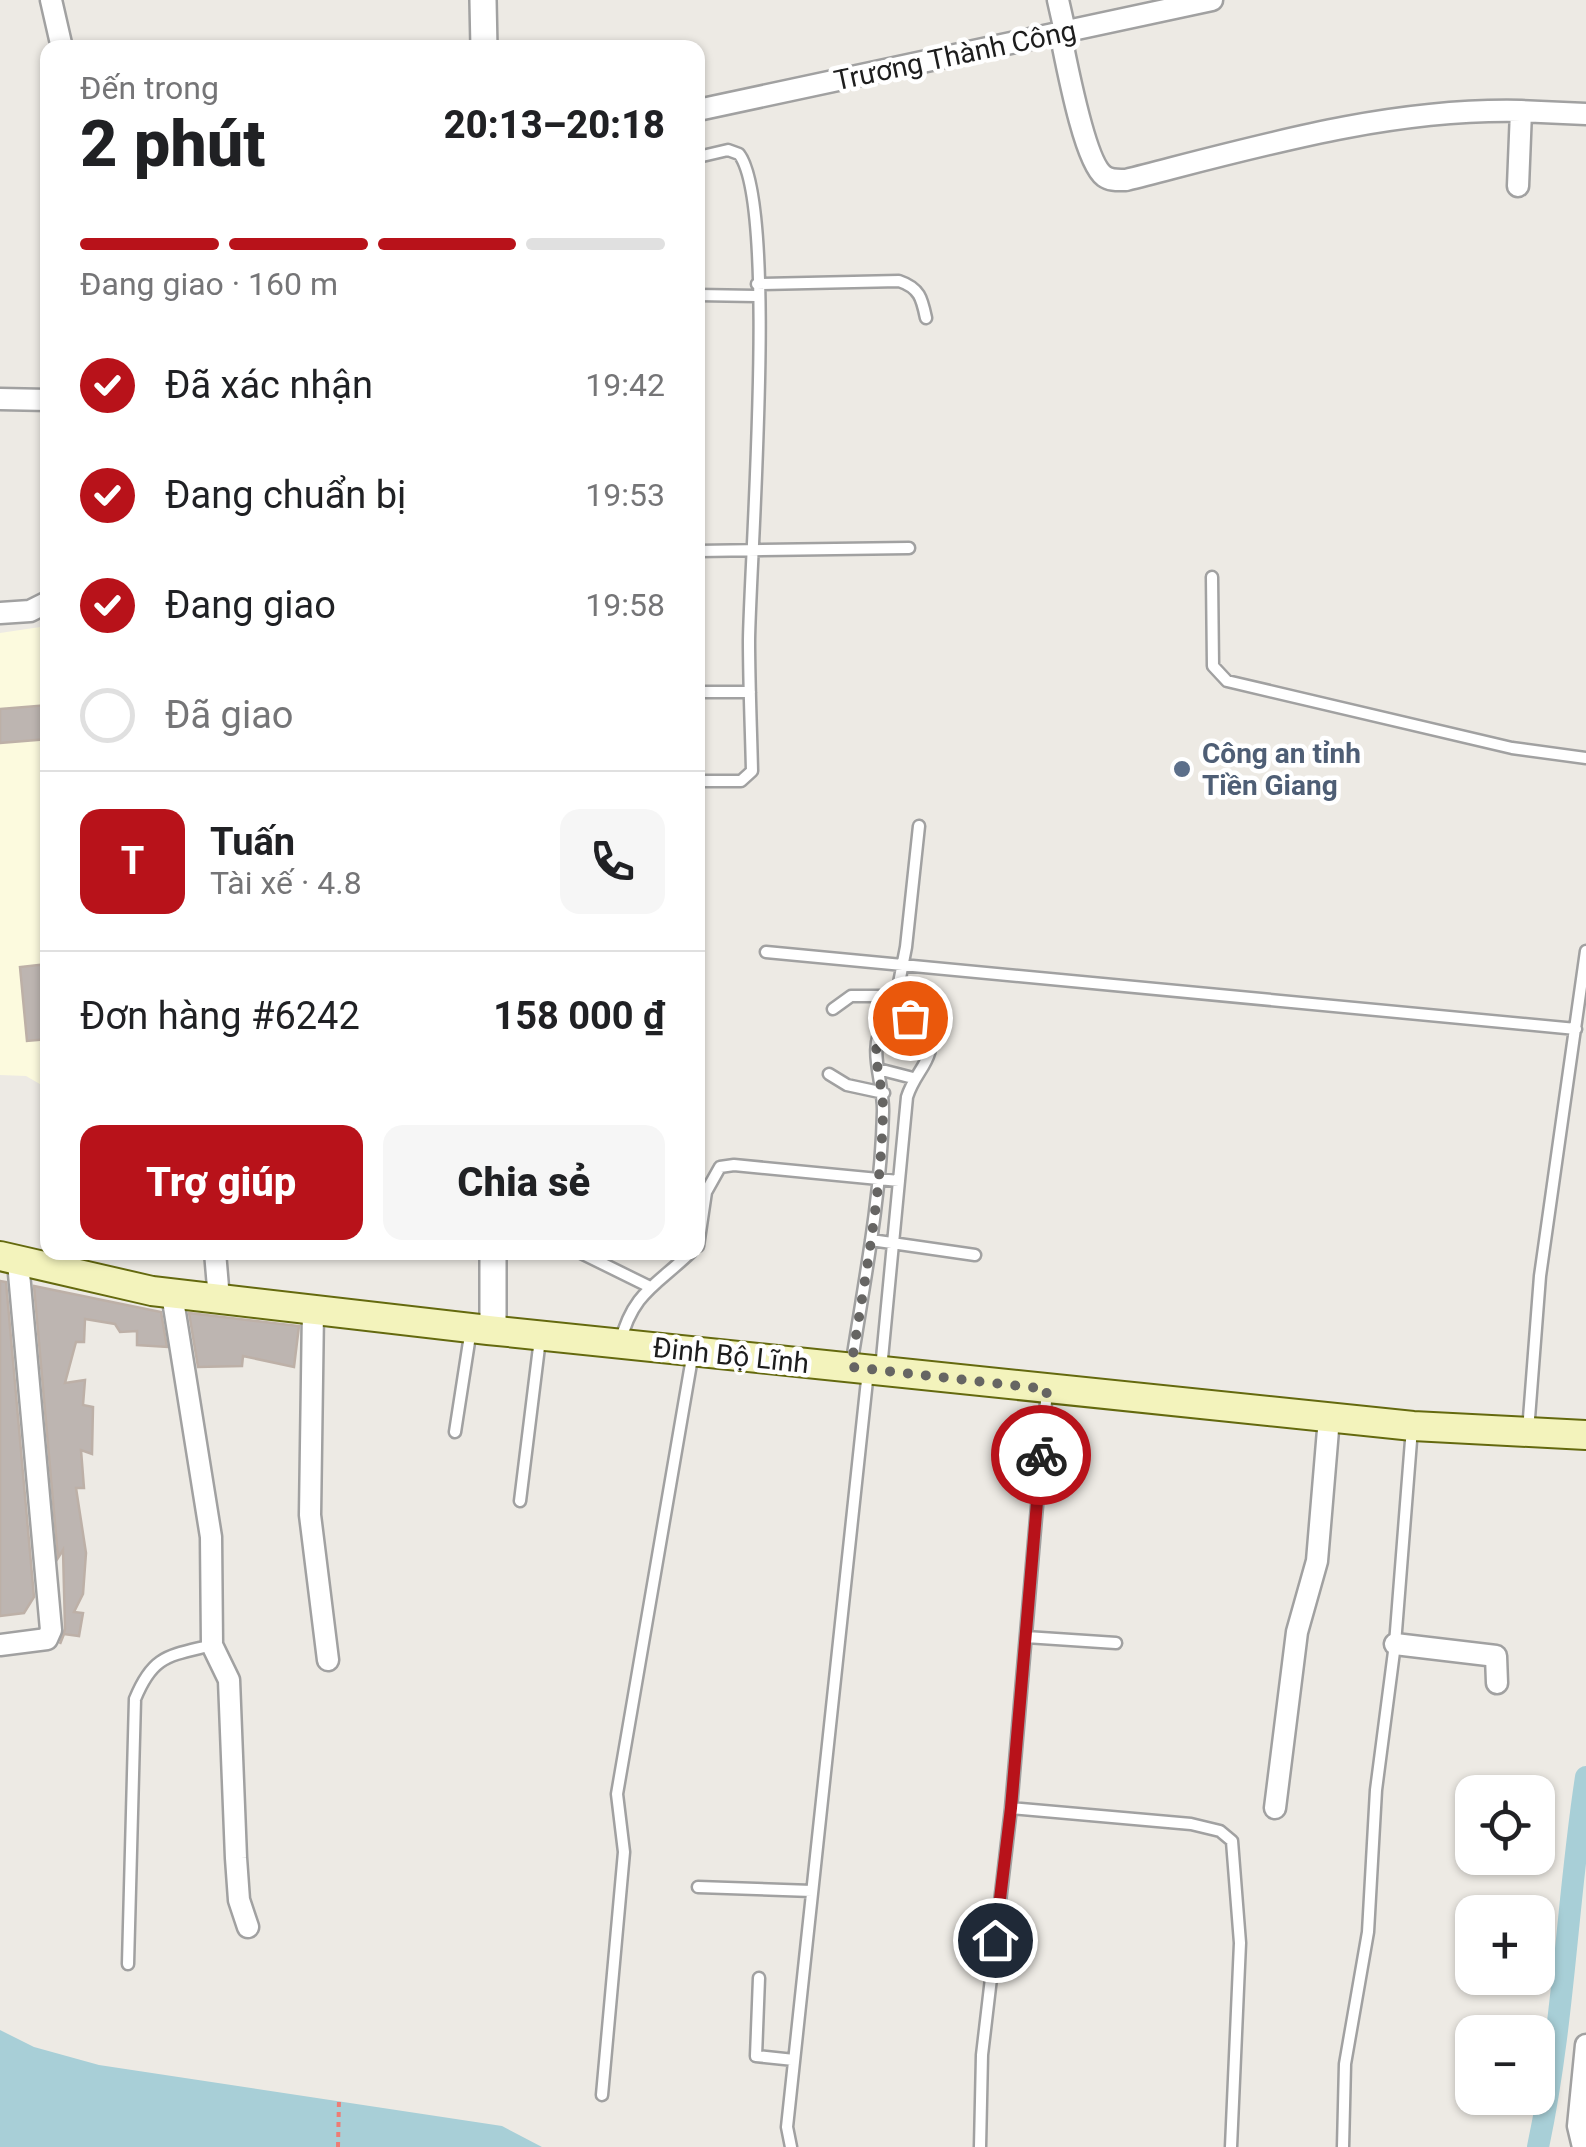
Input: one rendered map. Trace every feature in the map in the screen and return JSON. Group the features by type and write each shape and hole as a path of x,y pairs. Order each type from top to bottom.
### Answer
{"main road":[{"name":"Đinh Bộ Lĩnh","path":"9,1259 172,1294 541,1336 1412,1426 1586,1435"}],"street":[{"path":"50,0 60,40"},
{"path":"483,0 484,40"},
{"path":"1058,0 1080,121 1099,172 1115,181 1264,145 1433,112 1522,110 1586,114"},
{"name":"Trương Thành Công","path":"705,108 1212,0"},
{"path":"1518,186 1522,110"},
{"path":"0,399 40,400"},
{"path":"0,614 40,606"},
{"path":"0,1645 37,1642 47,1639 51,1630 9,1259"},
{"path":"216,1260 219,1299"},
{"path":"482,1329 492,1260"},
{"path":"172,1294 211,1537 212,1645 228,1680 239,1900 248,1927"},
{"path":"313,1310 310,1515 328,1660"},
{"path":"1275,1808 1297,1632 1317,1562 1330,1418"},
{"path":"1395,1644 1496,1656 1497,1683"},
{"path":"1582,2147 1578,2126 1586,2045"}],"lane":[{"path":"705,155 728,150 744,160 750,176 757,290 752,770 741,781 705,781"},
{"path":"705,294 900,281 921,295 926,318"},
{"path":"705,551 909,548"},
{"path":"1212,577 1213,666 1227,681 1512,748 1586,758"},
{"path":"705,692 750,692"},
{"path":"791,2147 787,2127 867,1369 871,1240 884,1093 878,1069 878,1033 892,1019 919,826"},
{"path":"1528,1431 1540,1276 1586,951"},
{"path":"766,952 1576,1028"},
{"path":"833,1009 851,996 896,996"},
{"path":"867,1369 893,1242 912,1078 931,1057 932,1041 927,1027 910,1018 892,1019"},
{"path":"878,1069 912,1078"},
{"path":"829,1074 848,1084 884,1093"},
{"path":"705,1210 706,1192 720,1167 734,1164 898,1182"},
{"path":"871,1240 976,1254"},
{"path":"596,1260 648,1286"},
{"path":"620,1344 626,1321 648,1286 681,1260"},
{"path":"455,1432 482,1329"},
{"path":"520,1502 541,1336"},
{"path":"602,2095 624,1852 617,1794 693,1352"},
{"path":"980,2147 982,2055 1011,1808 1047,1389"},
{"path":"1342,2147 1346,2049 1368,1932 1376,1790 1395,1644 1412,1426"},
{"path":"1026,1637 1116,1643"},
{"path":"128,1964 135,1700 146,1672 163,1657 212,1645"},
{"path":"1011,1808 1192,1824 1220,1831 1232,1840 1240,1943 1231,2147"},
{"path":"698,1887 812,1890"},
{"path":"760,1978 756,2056 794,2060"}],"path":[{"path":"338,2147 339,2099"}],"shaded area":[{"path":"40,627 40,1084 26,1076 0,1075 0,633"}],"water":[{"path":"0,2030 34,2047 99,2065 502,2126 542,2147 0,2147"}],"building":[{"path":"40,706 40,740 0,743 0,709"},
{"path":"40,965 40,1040 27,1041 20,967"},
{"path":"0,1281 6,1282 34,1597 24,1613 0,1616"},
{"path":"34,1286 161,1312 167,1347 137,1345 137,1331 120,1332 115,1324 85,1319 84,1342 76,1342 65,1383 85,1380 83,1405 93,1407 92,1454 81,1450 84,1488 76,1488 86,1553 83,1594 74,1612 83,1613 79,1636 64,1634 60,1644 65,1629 63,1550 58,1558"},
{"path":"189,1313 299,1326 294,1367 243,1356 242,1366 198,1367"}],"waterway":[{"path":"1538,2147 1554,2055 1586,1777"}],"way so far":[{"path":"910,1018 885,1022 875,1047 884,1093 882,1140 872,1236 851,1367 1047,1389 1041,1455"}],"place":[{"name":"Công an tỉnh Tiền Giang","path":"1182,769"}],"route":[{"path":"995,1940 1011,1808 1041,1455"}]}
